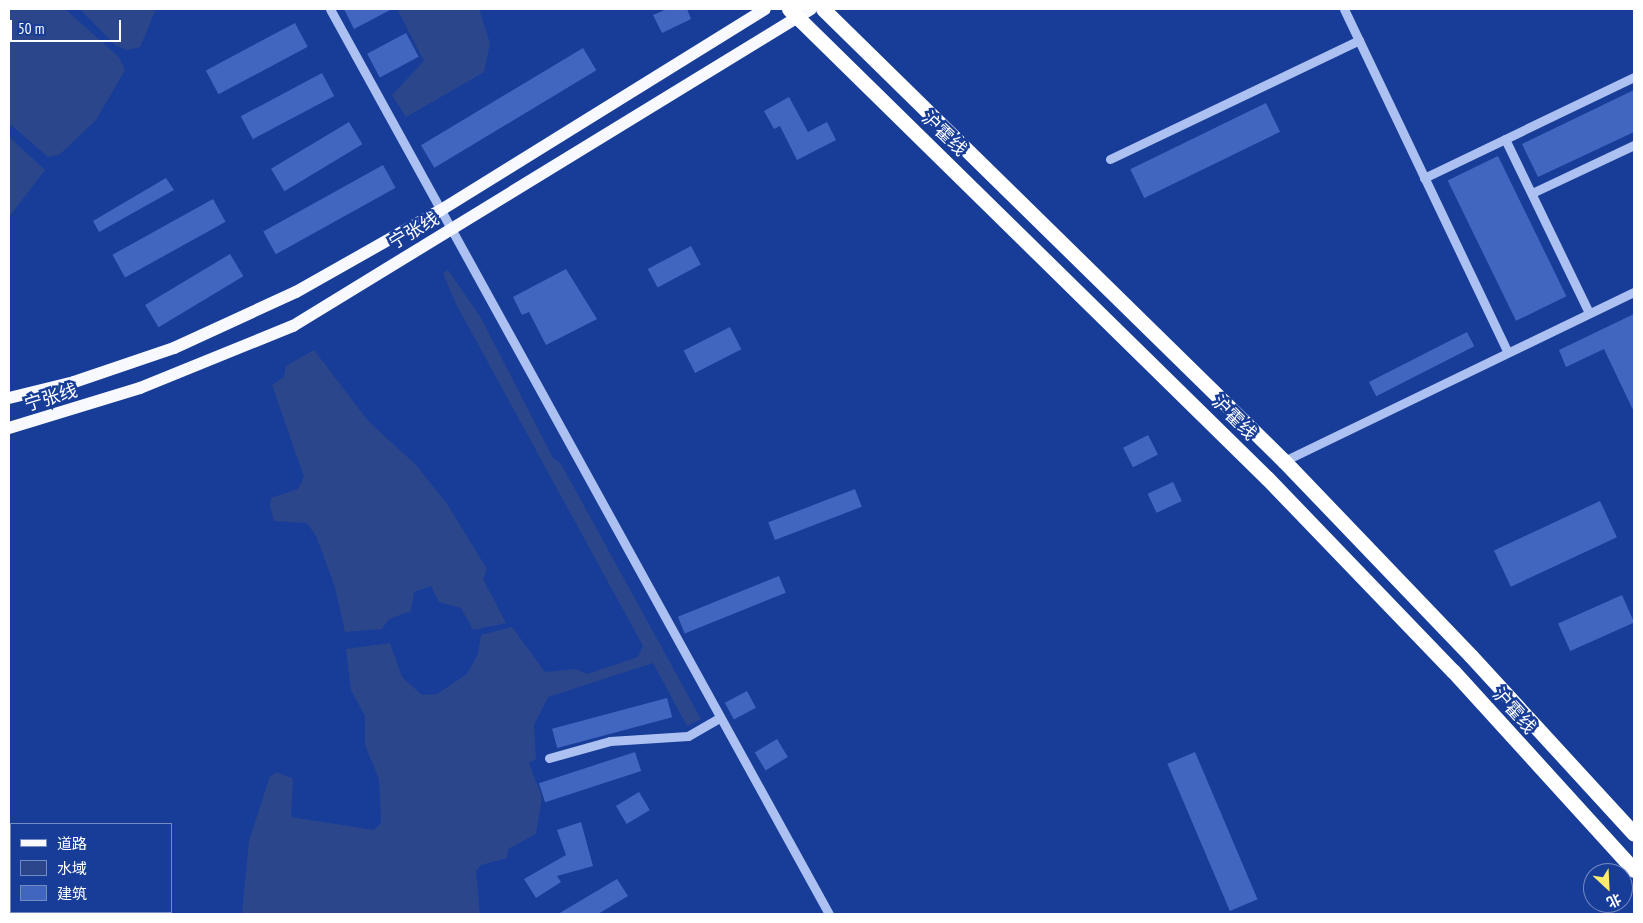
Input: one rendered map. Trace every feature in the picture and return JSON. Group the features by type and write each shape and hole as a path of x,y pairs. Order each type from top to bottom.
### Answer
{"highway":[{"name":"沪霍线","path":"823,9 1284,461 1471,656 1634,834"},
{"name":"沪霍线","path":"799,11 1267,478 1453,672 1634,870"},
{"path":"1267,478 1284,461"}],"main road":[{"name":"宁张线","path":"9,398 74,382 174,348 296,292 441,210 765,9"},
{"name":"宁张线","path":"9,428 140,388 292,326 452,229 799,11"}],"street":[{"path":"330,9 719,718 829,914"},
{"path":"1344,9 1507,351"},
{"path":"1110,159 1359,40"},
{"path":"1424,178 1634,76"},
{"path":"1505,139 1589,313"},
{"path":"1532,193 1634,145"},
{"path":"1284,461 1507,351 1634,292"},
{"path":"550,758 610,741 688,736 719,718"}],"water":[{"path":"9,9 65,9 119,57 125,70 96,120 59,155 48,157 9,123"},
{"path":"80,9 156,9 140,47 127,50 115,45"},
{"path":"397,9 479,9 490,43 484,72 406,117 392,95 424,61"},
{"path":"9,137 45,170 9,217"},
{"path":"448,270 481,318 553,458 561,464 701,719 687,726 653,663 548,697 534,725 536,759 529,763 542,797 536,834 508,849 507,858 481,865 476,871 480,914 242,914 249,841 270,776 277,772 293,779 291,817 374,830 381,823 379,779 365,745 365,716 351,690 346,649 390,643 402,677 422,695 437,694 467,674 478,654 481,635 512,627 545,672 576,669 587,674 638,657 643,646 456,304 443,273"},
{"path":"314,350 369,422 416,465 447,504 487,569 483,579 506,623 473,630 461,608 439,602 431,586 414,592 411,611 389,619 382,629 345,632 335,587 316,536 307,523 274,521 270,506 271,498 298,489 304,477 272,385 284,377 286,366"}],"building":[{"path":"344,9 392,9 354,29"},
{"path":"667,9 687,9 691,19 662,33 653,15"},
{"path":"295,23 308,47 218,94 206,70"},
{"path":"406,33 419,57 380,77 367,54"},
{"path":"583,48 596,70 434,168 421,145"},
{"path":"322,73 334,96 253,139 241,116"},
{"path":"1634,90 1634,132 1538,177 1522,144"},
{"path":"789,97 808,132 827,122 836,140 797,160 780,126 774,129 764,111"},
{"path":"1266,103 1280,132 1144,198 1130,169"},
{"path":"349,122 362,144 284,191 271,169"},
{"path":"1498,156 1566,296 1516,321 1448,181"},
{"path":"383,165 396,188 276,254 263,231"},
{"path":"166,178 174,190 99,232 93,221"},
{"path":"213,199 226,222 125,277 112,255"},
{"path":"691,246 701,265 658,288 648,269"},
{"path":"230,254 243,276 159,327 145,305"},
{"path":"566,269 597,319 546,345 529,312 522,315 513,297"},
{"path":"1634,314 1634,412 1604,349 1566,367 1559,350"},
{"path":"730,327 741,349 695,373 684,351"},
{"path":"1467,332 1474,346 1376,396 1369,382"},
{"path":"1148,435 1158,455 1133,467 1123,448"},
{"path":"1173,482 1182,501 1156,513 1148,494"},
{"path":"855,489 862,507 775,540 768,522"},
{"path":"1600,501 1617,537 1511,587 1494,550"},
{"path":"779,576 786,593 685,634 678,617"},
{"path":"1622,595 1634,622 1570,651 1558,623"},
{"path":"747,691 756,708 734,720 725,703"},
{"path":"667,698 672,717 557,748 552,729"},
{"path":"777,739 788,757 766,770 755,752"},
{"path":"635,752 641,771 545,802 539,783"},
{"path":"1195,752 1258,899 1230,911 1167,764"},
{"path":"639,792 650,810 627,824 616,806"},
{"path":"581,822 593,866 557,876 561,882 536,898 524,879 566,855 557,830"},
{"path":"617,879 628,896 598,914 558,914"}]}
